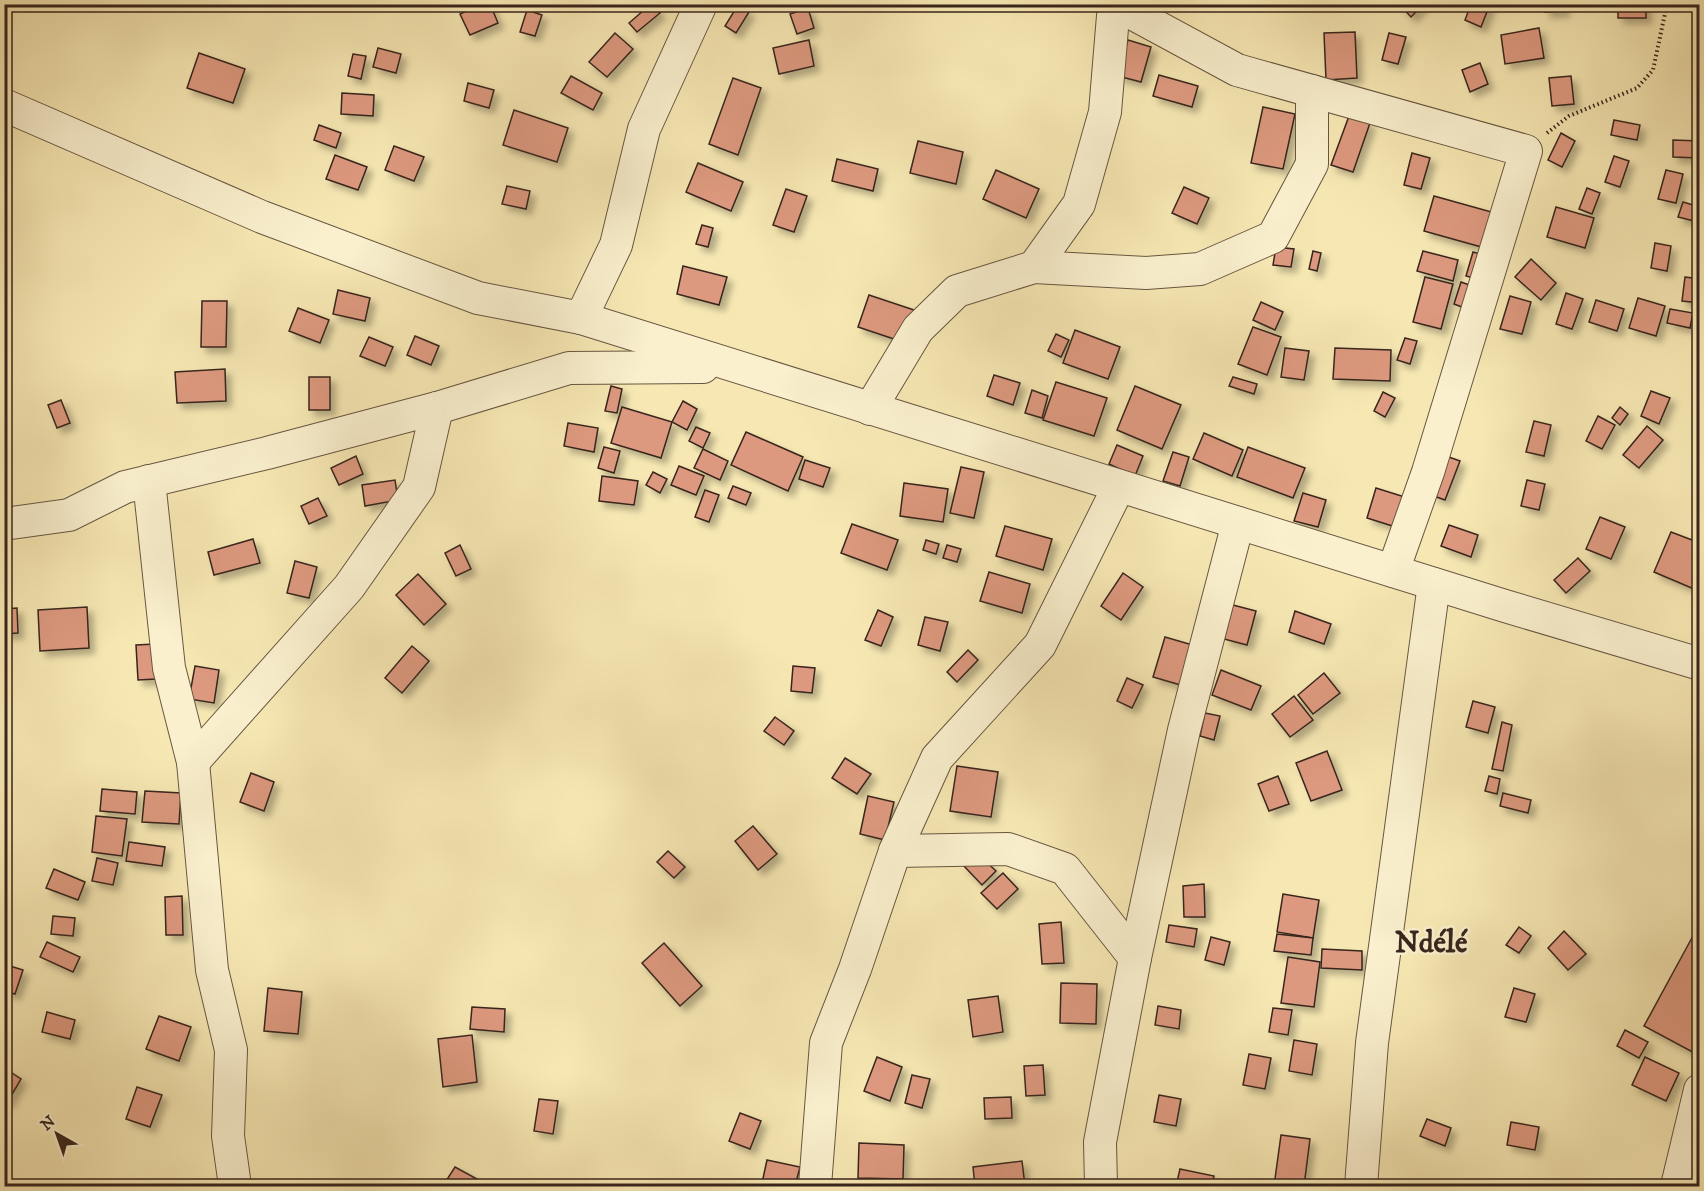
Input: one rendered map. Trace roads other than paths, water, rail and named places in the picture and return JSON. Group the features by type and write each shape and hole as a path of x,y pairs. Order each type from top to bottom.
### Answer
{"street":[{"path":"581,318 616,245 644,129 700,4"},
{"path":"1034,267 1079,204 1105,112 1115,4 1237,70 1526,151 1428,472 1393,571"},
{"path":"870,409 918,329 957,291 1034,267 1146,273 1200,269 1273,237 1312,164 1312,91"},
{"path":"4,105 262,217 478,298 581,318 1434,584 1700,664"},
{"path":"4,524 69,515 125,487 267,453 437,408 569,368 734,367"},
{"path":"193,762 349,587 419,487 437,408"},
{"path":"149,481 169,668 193,762 212,970 231,1050 228,1136 235,1186"},
{"path":"815,1186 826,1043 855,969 895,851 937,758 1040,645 1119,486"},
{"path":"1101,1186 1100,1142 1135,958 1184,729 1238,523"},
{"path":"1361,1186 1372,1043 1434,584"},
{"path":"895,851 1008,849 1065,869 1135,958"},
{"path":"1677,1186 1700,1090"}],"district":[{"name":"Ndélé","path":"1431,942"}]}
